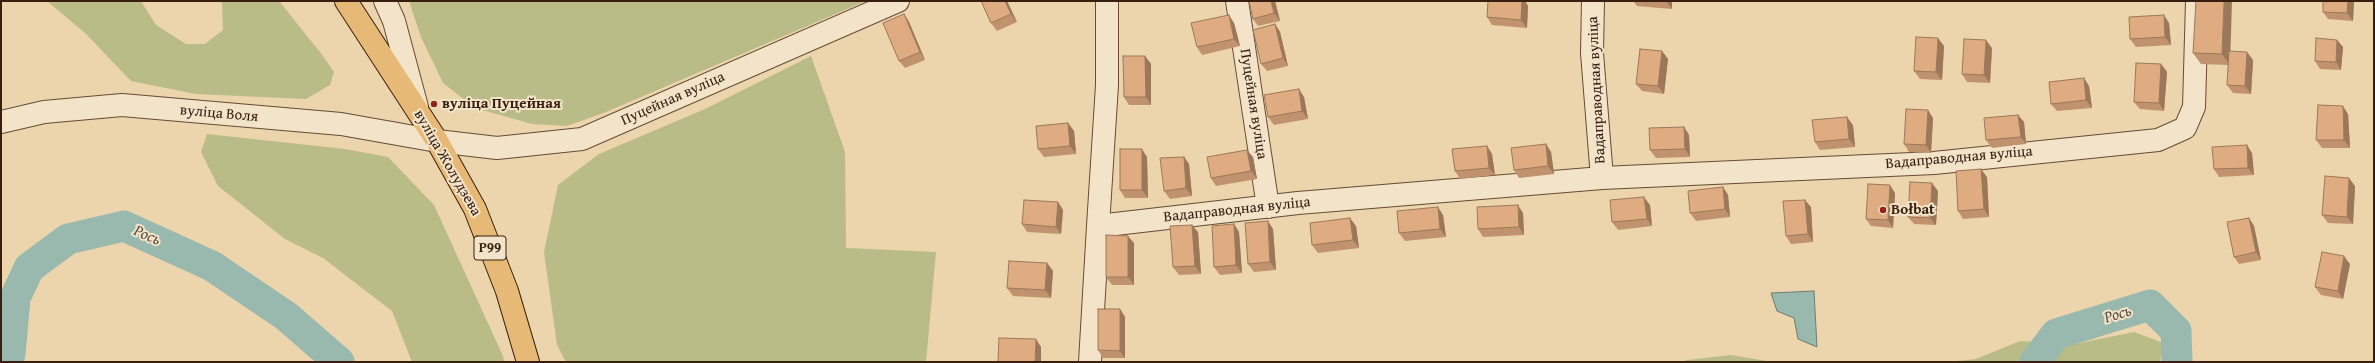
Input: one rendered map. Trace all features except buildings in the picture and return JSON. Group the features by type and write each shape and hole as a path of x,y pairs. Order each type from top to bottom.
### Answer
{"main road":[{"name":"вуліца Жолудзева","path":"346,1 437,141 475,209 507,291 528,362"}],"street":[{"path":"385,1 394,21 418,111"},
{"name":"Пуцейная вуліца","path":"437,141 498,148 582,139 898,1"},
{"path":"1090,362 1107,85 1107,1"},
{"name":"Пуцейная вуліца","path":"1237,1 1268,207"},
{"name":"Вадаправодная вуліца","path":"1593,1 1592,53 1602,178"},
{"name":"Вадаправодная вуліца","path":"1098,226 1268,207 1602,178 1934,163 2158,140 2185,128 2194,107 2197,1"},
{"name":"вуліца Воля","path":"1,122 44,112 122,106 341,124 437,141"}],"green space":[{"path":"47,1 141,1 156,25 186,44 205,44 223,30 222,1 279,1 334,72 330,85 306,99 196,94 131,81 85,33"},
{"path":"409,1 866,1 606,112 567,126 532,124 475,108 443,83 421,37"},
{"path":"811,56 845,152 846,248 936,252 926,362 566,362 557,345 544,252 558,185 599,154 705,109"},
{"path":"207,134 345,149 388,157 434,205 503,356 504,362 412,362 392,311 323,258 285,239 218,186 201,152"},
{"path":"2134,332 2163,343 2160,362 1947,362 1976,359 2020,341 2075,344"},
{"path":"1731,355 1773,362 1679,362 1688,360"}],"water":[{"path":"1814,291 1817,347 1798,339 1794,318 1777,311 1771,293"}],"waterway":[{"name":"Рось","path":"3,362 10,354 15,298 29,268 68,239 124,226 212,266 286,316 339,362"},
{"name":"Рось","path":"2035,362 2056,334 2150,305 2176,331 2177,362"}],"place":[{"name":"вуліца Пуцейная","path":"434,104"},
{"name":"Bołbat","path":"1883,210"}]}
